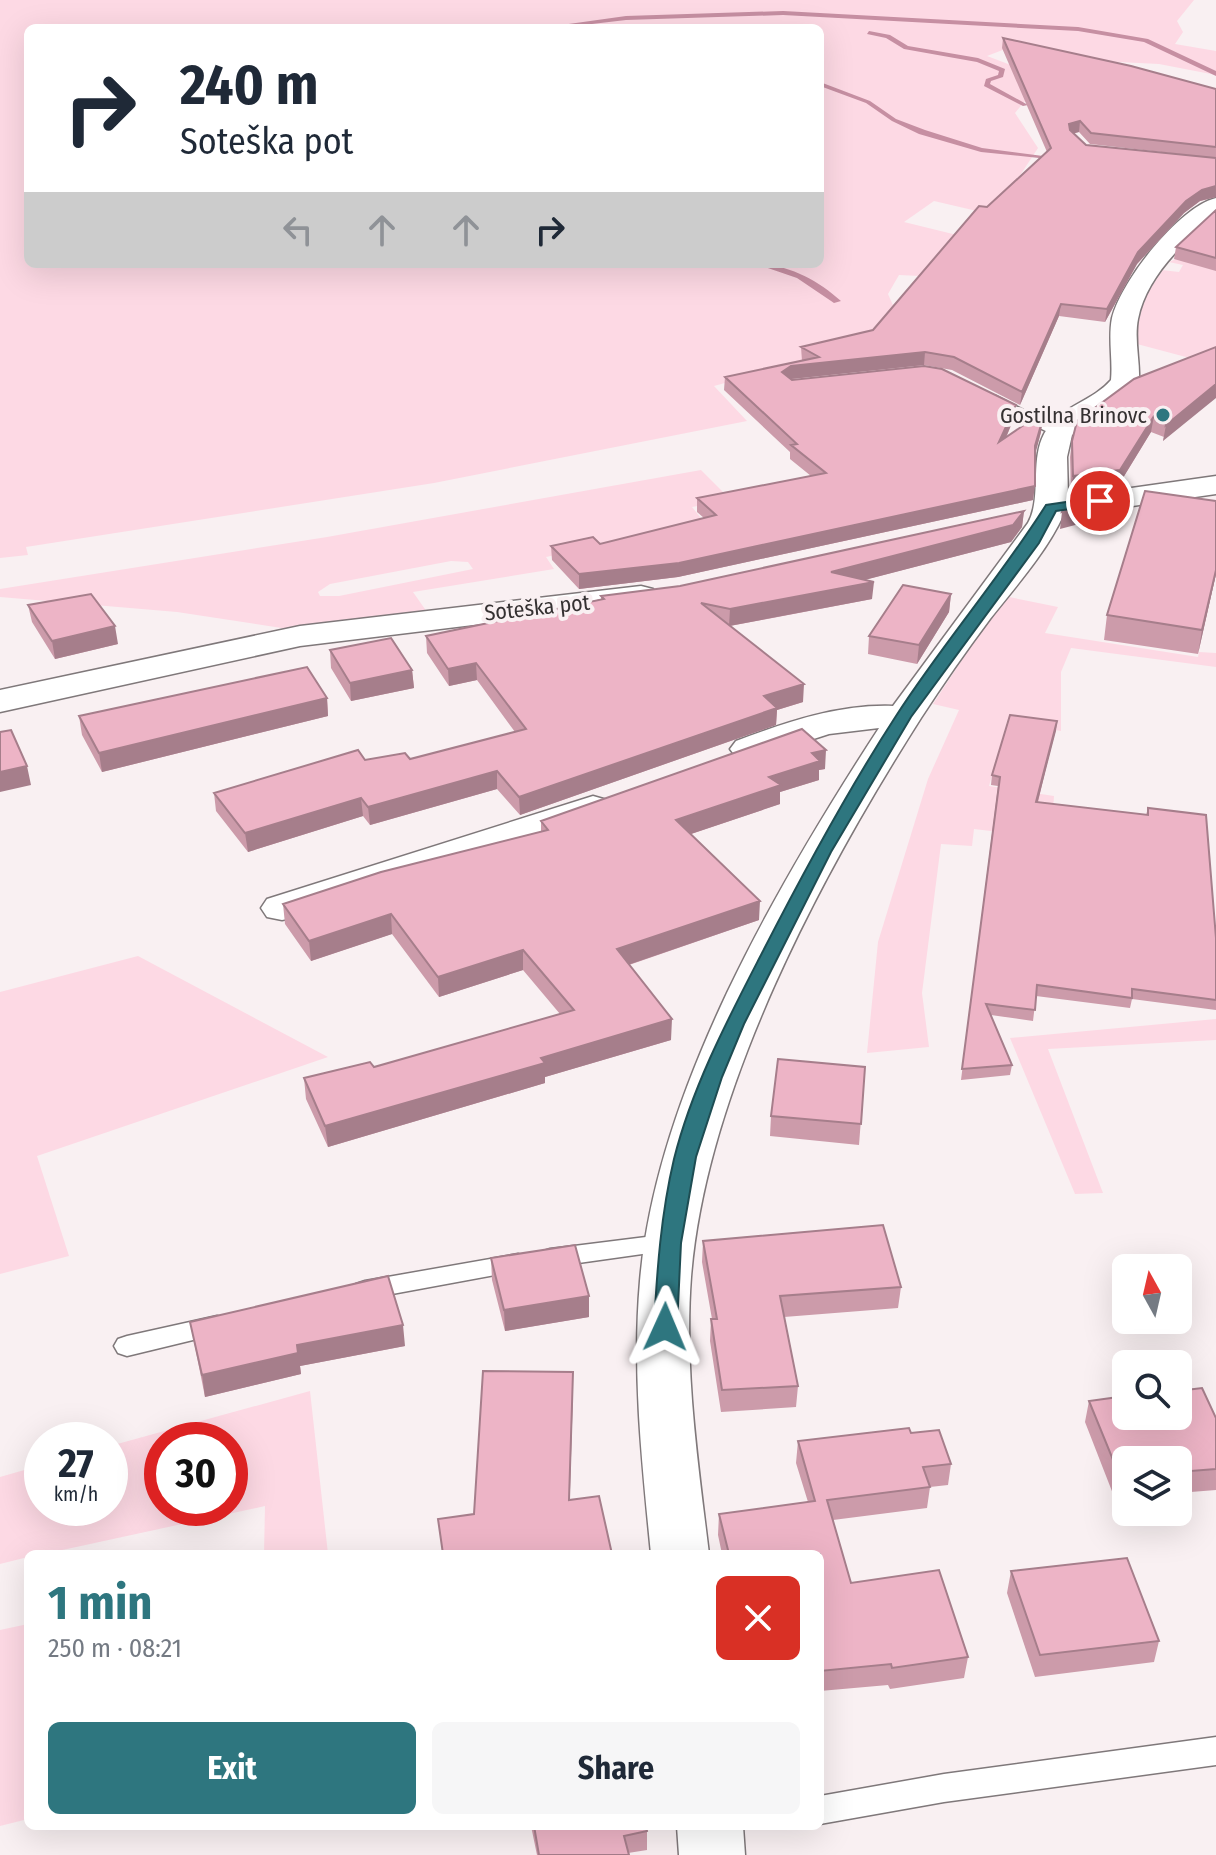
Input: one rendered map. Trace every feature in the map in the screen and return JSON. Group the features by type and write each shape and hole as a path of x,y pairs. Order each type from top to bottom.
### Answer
{"street":[{"path":"680,1550 666,1381 665,1300 670,1243 685,1157 712,1077 735,1024 822,852 903,717 948,652 1025,552 1051,508 1053,446 1059,432 1078,415 1122,387 1126,374 1125,320 1130,305 1168,249 1197,218 1216,205"},
{"path":"1009,516 1216,485"},
{"name":"Soteška pot","path":"0,701 300,636 679,590"},
{"path":"715,762 840,718 872,714 903,717"},
{"path":"282,908 632,793"}],"lane":[{"path":"974,390 1059,432"},
{"path":"347,1294 586,1252 670,1243"},
{"path":"127,1346 241,1319"},
{"path":"824,1809 944,1788 1216,1751"}],"shaded area":[{"path":"0,0 1194,0 1177,21 1183,32 1175,44 1216,51 1216,75 1159,64 1098,61 1013,46 987,56 1077,90 1024,102 1015,113 1038,148 994,215 934,201 904,222 961,236 920,276 899,275 888,294 920,367 862,340 801,362 714,386 747,421 434,483 26,547 28,555 0,558"},
{"path":"1183,256 1216,266 1216,365 1137,344 1136,312 1162,270 1179,272 1183,265 1169,262"},
{"path":"701,470 731,500 692,507 705,523 546,557 554,569 413,592 427,612 288,629 177,612 0,597 0,589 327,537","holes":["451,561 468,562 473,569 339,596 320,596 318,592 330,584"]},
{"path":"1004,596 1058,607 1045,633 1198,657 1199,652 1216,653 1216,667 1071,648 1061,672 1061,731 1007,722 989,786 1054,796 1051,838 974,829 972,846 941,844 922,993 929,1047 867,1053 878,942 928,779 959,710 933,704"},
{"path":"138,956 328,1057 37,1156 69,1256 0,1274 0,992"},
{"path":"1216,1019 1216,1040 1048,1049 1103,1193 1075,1194 1010,1038"},
{"path":"310,1391 328,1550 264,1550 265,1506 248,1510 248,1422 197,1422"},
{"path":"144,1437 144,1526 173,1526 62,1550 24,1550 24,1558 0,1564 0,1477 24,1470 24,1526 128,1526 128,1441"},
{"path":"24,1625 24,1820 0,1826 0,1630"}],"building":[{"path":"1003,38 1131,66 1216,89 1216,147 1091,133 1080,121 1069,124 1070,130 1086,145 1216,158 1216,186 1202,190 1186,201 1138,252 1107,309 1061,304 1022,392 954,357 925,352 791,366 782,372 792,380 924,366 942,369 1016,405 999,442 1037,416 1043,418 1035,446 1035,486 679,563 579,574 551,546 593,537 600,544 716,515 697,498 826,473 791,445 797,444 725,377 819,357 801,347 873,330 979,206 987,207 1051,148"},
{"path":"1216,210 1216,258 1176,247"},
{"path":"1216,347 1216,384 1166,425 1167,421 1154,416 1120,470 1073,476 1072,441 1077,421 1134,379"},
{"path":"1145,491 1216,501 1216,570 1202,630 1107,615"},
{"path":"1104,497 1101,502 1062,512 1067,502"},
{"path":"1024,511 1013,525 831,572 874,582 730,609 701,603 804,684 764,696 777,708 519,797 497,771 368,807 361,798 245,833 214,793 358,750 365,760 405,753 410,759 526,729 476,663 448,669 426,636 604,599 601,596 680,586"},
{"path":"903,585 951,594 919,645 869,636"},
{"path":"91,594 115,626 52,641 28,605"},
{"path":"391,638 412,670 350,683 330,650"},
{"path":"307,667 327,698 99,753 79,716"},
{"path":"1010,715 1057,721 1036,802 1148,815 1148,808 1206,815 1216,938 1216,1000 1132,989 1132,998 1037,985 1035,1010 986,1004 1012,1065 962,1069 1000,777 992,775"},
{"path":"802,729 826,750 812,753 820,761 769,777 781,785 676,820 760,901 617,949 672,1019 541,1058 545,1063 325,1126 304,1078 370,1062 374,1067 574,1010 523,950 438,977 391,914 309,941 283,904 381,872 548,830 541,821"},
{"path":"11,730 27,766 0,772 0,732"},
{"path":"778,1059 865,1067 861,1124 771,1116"},
{"path":"883,1225 901,1287 780,1296 798,1386 722,1390 711,1319 717,1319 703,1241"},
{"path":"575,1245 589,1296 504,1310 491,1258"},
{"path":"388,1276 403,1325 297,1345 298,1353 202,1375 190,1322"},
{"path":"483,1371 573,1372 569,1500 599,1496 611,1550 442,1550 438,1519 474,1514"},
{"path":"1202,1388 1216,1418 1216,1469 1192,1471 1192,1446 1112,1446 1112,1457 1089,1401 1112,1398 1112,1430 1192,1430 1192,1389"},
{"path":"909,1428 911,1433 939,1430 951,1464 923,1467 930,1487 827,1500 851,1583 939,1570 968,1657 892,1668 891,1664 824,1671 824,1550 728,1550 719,1514 815,1501 798,1441"},
{"path":"1127,1558 1159,1641 1040,1655 1011,1571"},
{"path":"535,1830 647,1830 624,1836 629,1855 539,1855"}],"waterway":[{"path":"576,24 626,18 783,13 1078,29 1146,40 1216,74"},
{"path":"869,33 888,36 906,48 978,60 1003,70 1001,76 988,80 986,85 1025,105"},
{"path":"824,86 868,102 894,120 922,132 981,150 1039,156"},
{"path":"773,268 800,276 837,301"}],"place":[{"name":"Gostilna Brinovc","path":"1163,415"}],"route":[{"path":"665,1327 670,1243 685,1157 712,1077 735,1024 822,852 903,717 948,652 1034,540 1051,508 1100,501"}]}
